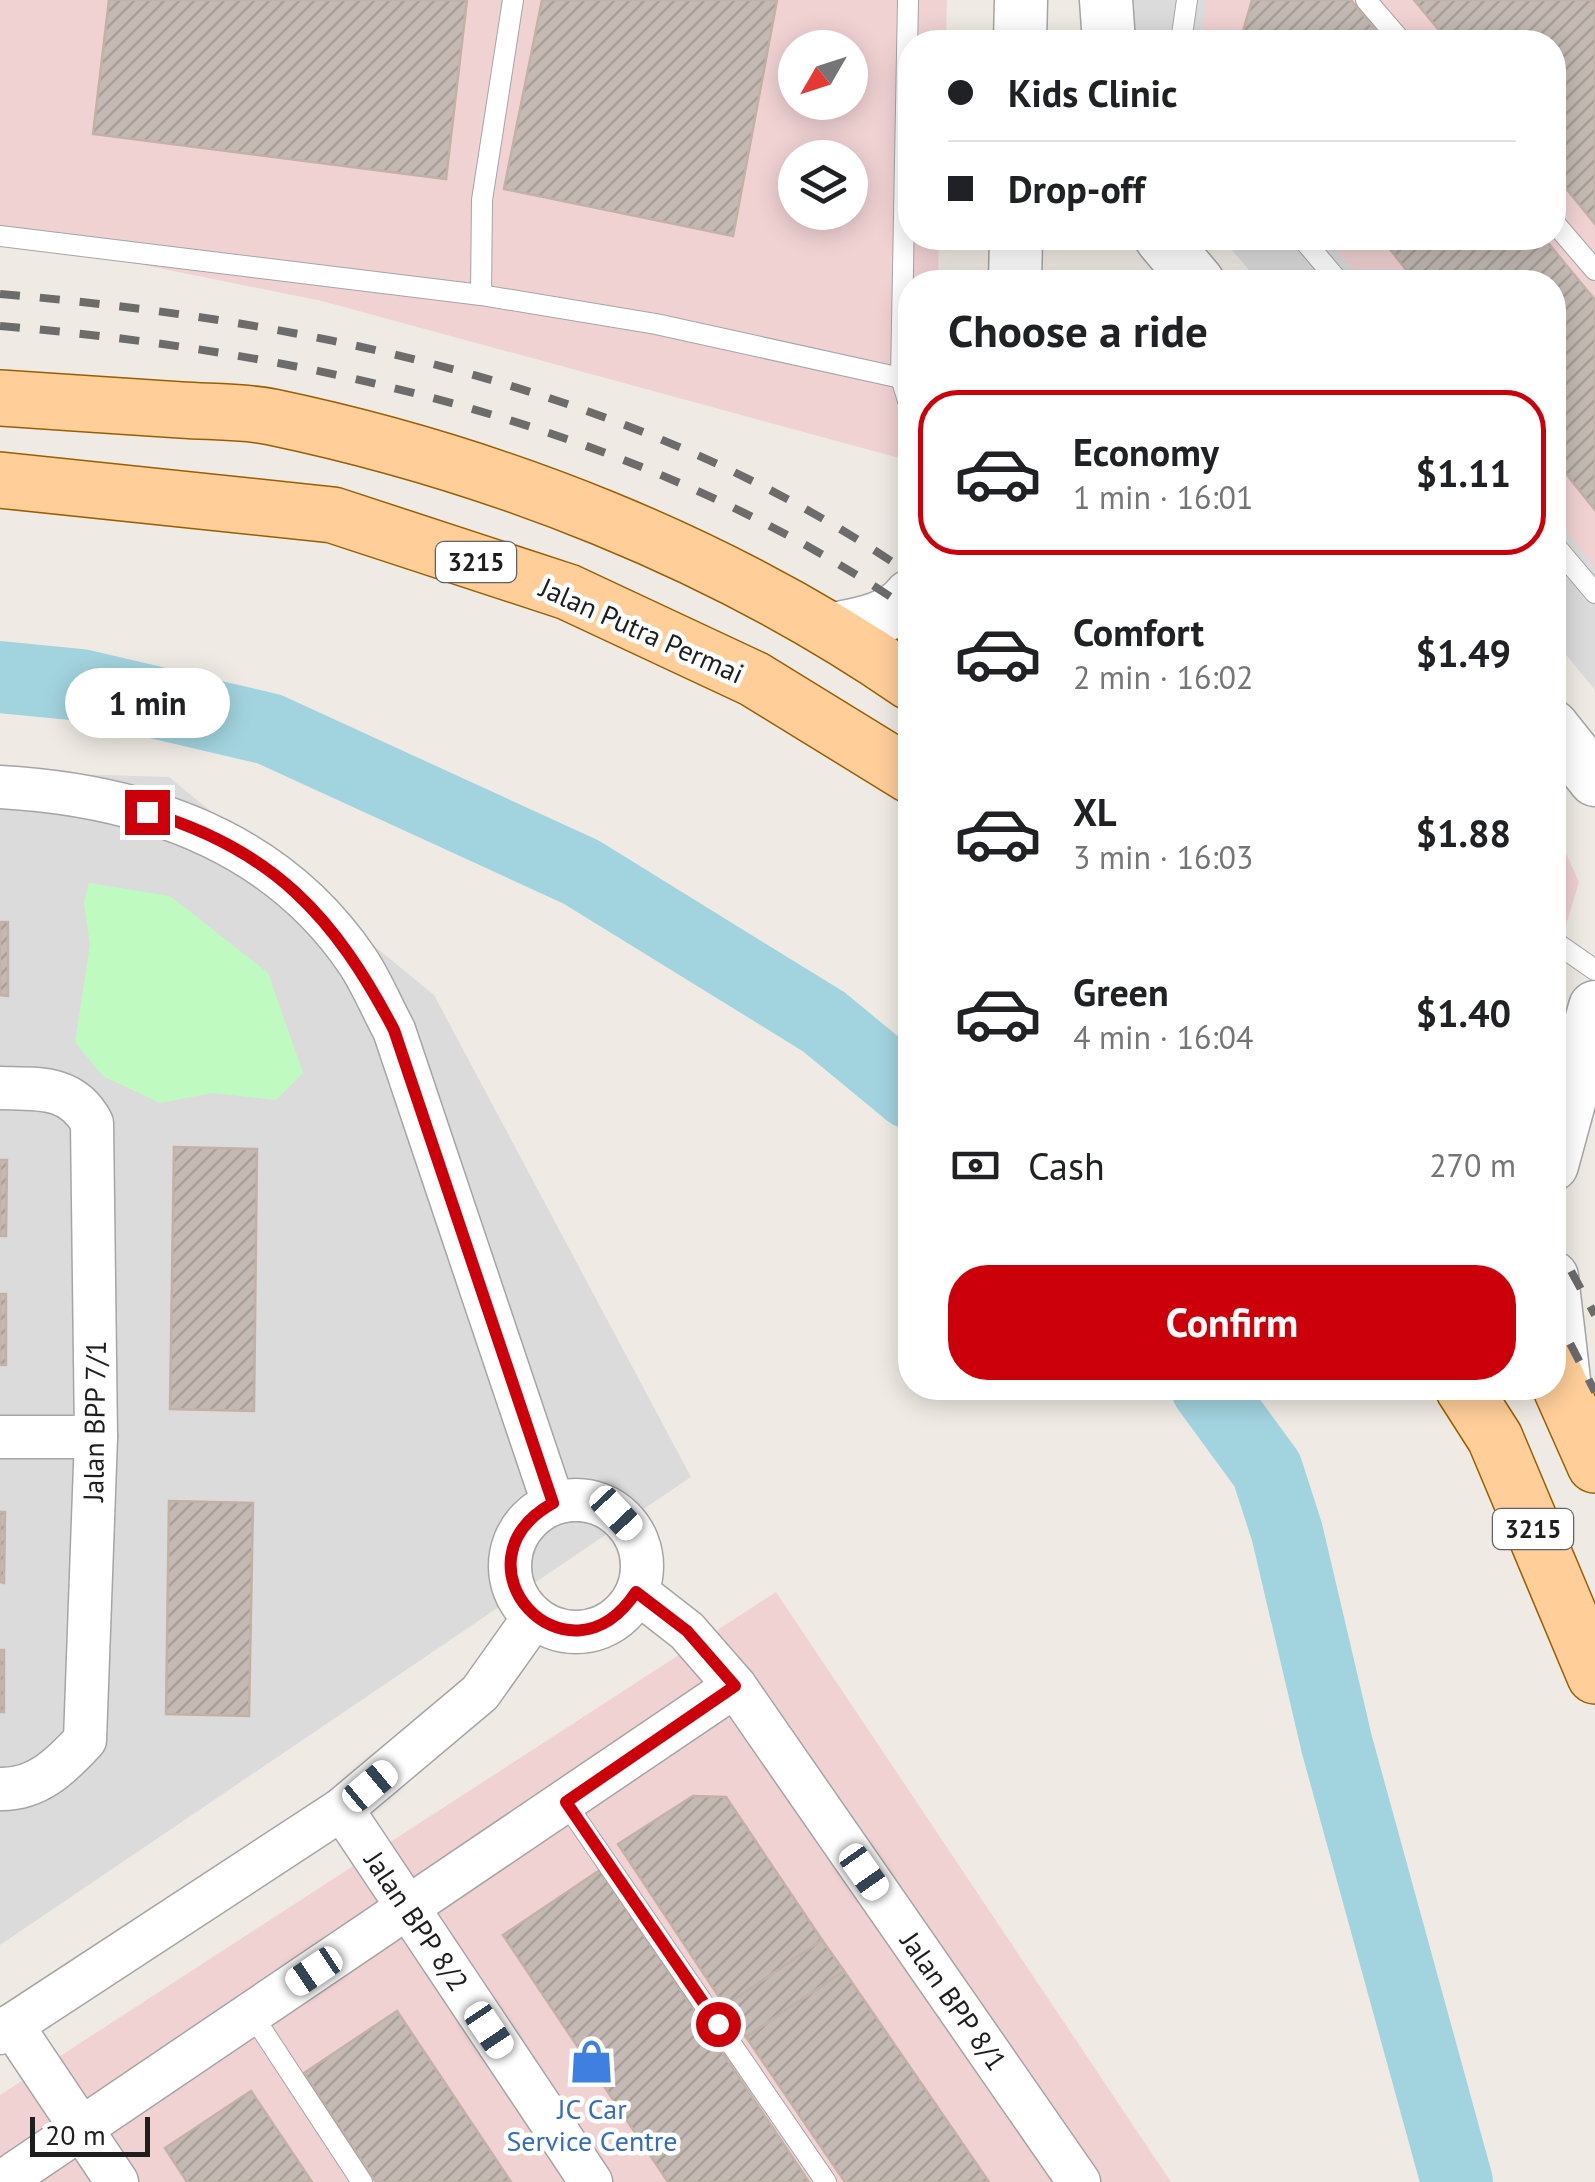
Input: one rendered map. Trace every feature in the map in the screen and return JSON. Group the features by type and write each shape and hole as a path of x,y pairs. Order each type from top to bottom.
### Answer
{"main road":[{"path":"0,398 268,416 425,457 561,502 718,570 833,629 898,674"},
{"name":"Jalan Putra Permai","path":"0,480 333,516 369,527 602,608 754,679 898,768"},
{"path":"1566,1395 1595,1465"},
{"name":"3215","path":"1470,1400 1495,1438 1595,1676"}],"street":[{"path":"1020,30 1021,0"},
{"path":"1106,0 1108,30"},
{"path":"1170,250 1188,270"},
{"path":"833,629 864,623 898,609"},
{"path":"1566,744 1595,780"},
{"path":"0,788 94,796 174,820 242,849 308,903 359,963 394,1030 553,1503"},
{"path":"1566,1114 1595,1007"},
{"name":"Jalan BPP 7/1","path":"0,1088 48,1089 82,1104 94,1140 96,1436 84,1740 40,1781 18,1790 0,1789"},
{"path":"0,1437 96,1436"},
{"path":"553,1503 596,1503 616,1513 640,1549 642,1571 636,1592 610,1622 591,1630 571,1632 534,1617 512,1584 513,1544 522,1526 553,1503"},
{"name":"Jalan BPP 8/1","path":"636,1592 687,1631 735,1686 1080,2182"},
{"path":"117,2182 82,2128 6,2029 342,1809 480,1693 534,1617"},
{"path":"2,2182 735,1686"},
{"name":"Jalan BPP 8/2","path":"342,1809 591,2182"}],"lane":[{"path":"482,296 482,200 514,0"},
{"path":"908,0 908,30"},
{"path":"1183,30 1187,0"},
{"path":"1366,0 1392,30"},
{"path":"0,236 482,296 656,324 898,377"},
{"path":"1566,236 1595,270"},
{"path":"1312,250 1330,270"},
{"path":"1566,559 1595,593"},
{"path":"1566,950 1595,970"},
{"path":"566,1802 826,2182"},
{"path":"250,2013 362,2182"}],"shaded area":[{"path":"0,0 947,0 946,30 898,30 898,250 939,250 938,270 898,270 898,458 322,301 0,236"},
{"path":"1127,0 1595,0 1595,690 1566,655 1566,270 1249,270 1232,250 1566,250 1566,30 1131,30"},
{"path":"1206,0 1595,0 1595,567 1566,531 1566,270 1353,270 1336,250 1566,250 1566,30 1202,30"},
{"path":"0,772 169,777 434,995 691,1477 0,1945"},
{"path":"1566,854 1579,882 1566,926"},
{"path":"776,1592 1171,2182 0,2182 0,2095"}],"green space":[{"path":"89,883 170,896 268,973 303,1073 276,1100 212,1093 160,1103 103,1076 75,1042 90,945 84,902"}],"building":[{"path":"109,0 467,0 446,179 93,134"},
{"path":"542,0 777,0 733,236 504,189"},
{"path":"1252,0 1351,0 1375,30 1243,30"},
{"path":"1414,0 1595,0 1595,224 1566,188 1566,30 1439,30"},
{"path":"1391,250 1554,250 1595,300 1595,510 1566,474 1566,270 1406,270"},
{"path":"0,922 8,922 8,996 0,995"},
{"path":"174,1147 257,1149 254,1411 170,1409"},
{"path":"0,1160 7,1160 6,1236 0,1236"},
{"path":"0,1294 6,1294 6,1365 0,1365"},
{"path":"169,1501 253,1503 249,1716 166,1714"},
{"path":"0,1512 5,1512 4,1583 0,1582"},
{"path":"0,1650 4,1650 4,1712 0,1712"},
{"path":"693,1796 726,1797 822,1940 725,2006 618,1844"},
{"path":"600,1870 809,2182 668,2182 503,1935"},
{"path":"822,1940 844,1971 746,2037 725,2006"},
{"path":"844,1971 989,2182 845,2182 746,2037"},
{"path":"397,2011 511,2182 376,2182 304,2073"},
{"path":"251,2091 312,2182 187,2182 165,2148"}],"waterway":[{"path":"0,677 81,685 269,729 581,872 824,1022 898,1083"},
{"path":"1216,1400 1267,1470 1287,1532 1337,1745 1457,2182"}],"railway":[{"path":"0,294 238,323 357,346 474,375 589,412 700,456 808,510 898,566"},
{"path":"0,326 238,356 357,379 474,410 589,447 701,492 808,547 898,603"},
{"path":"1566,1262 1595,1315"},
{"path":"1566,1335 1595,1392"}],"place":[{"name":"JC Car Service Centre","path":"592,2062"}],"route":[{"path":"147,812 242,849 308,903 359,963 394,1030 553,1503 522,1526 513,1544 512,1584 520,1602 534,1617 571,1632 591,1630 610,1622 636,1592 687,1631 735,1686 566,1802 718,2024"}]}
